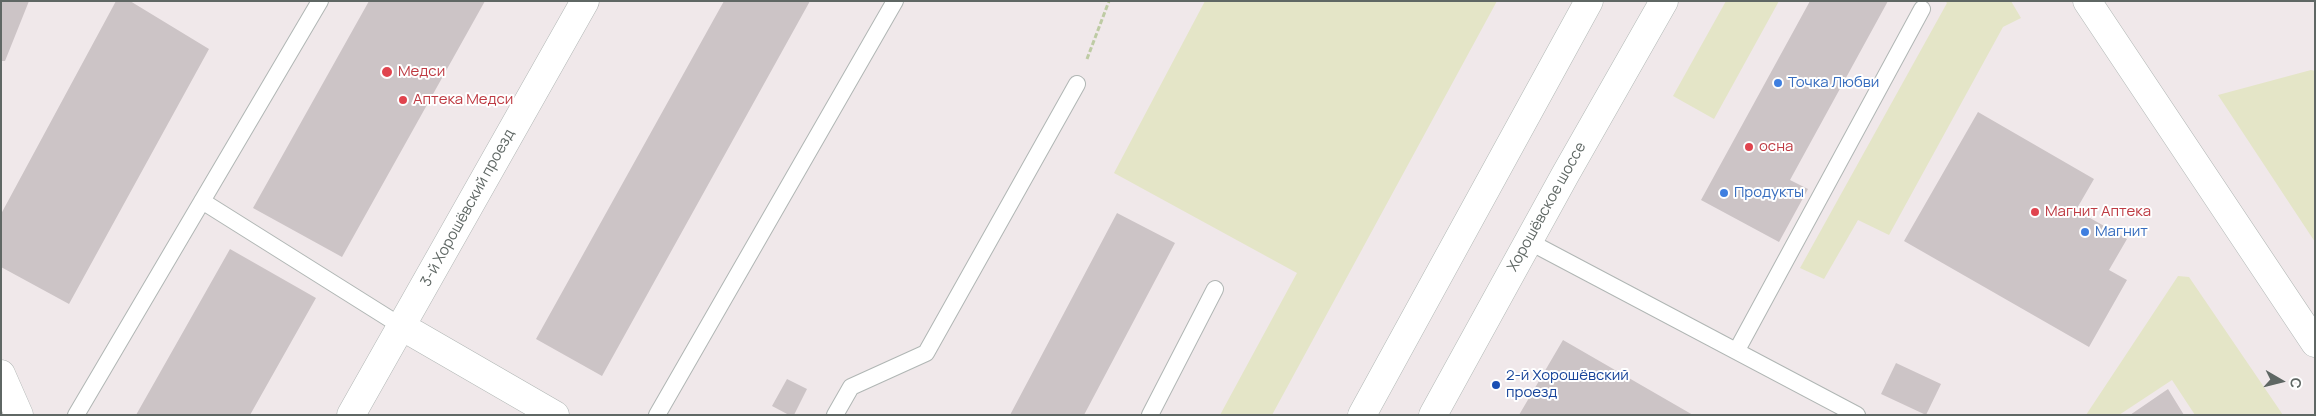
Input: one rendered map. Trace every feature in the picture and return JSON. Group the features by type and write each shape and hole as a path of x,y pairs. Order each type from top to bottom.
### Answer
{"street":[{"name":"3-й Хорошёвский проезд","path":"351,415 585,1"},
{"path":"1362,415 1590,1"},
{"name":"Хорошёвское шоссе","path":"1433,415 1528,241 1664,1"},
{"path":"2087,1 2315,343"},
{"path":"401,326 555,415"},
{"path":"1,374 19,415"}],"lane":[{"path":"76,415 320,1"},
{"path":"657,415 895,1"},
{"path":"1736,350 1922,9"},
{"path":"836,415 851,387 926,353 1077,84"},
{"path":"202,201 401,326"},
{"path":"1528,241 1857,415"},
{"path":"1150,415 1215,288"}],"path":[{"path":"1077,84 1108,1"}],"green space":[{"path":"1205,1 1497,1 1272,415 1220,415 1297,273 1114,173"},
{"path":"1726,1 1779,1 1714,119 1673,96"},
{"path":"1945,1 2011,1 2021,18 2003,27 1889,235 1858,220 1824,279 1800,268 1947,3"},
{"path":"2311,70 2315,71 2315,242 2218,95"},
{"path":"2178,276 2189,277 2283,415 2195,415 2172,380 2119,415 2086,415"}],"building":[{"path":"1,1 29,1 5,61 1,61"},
{"path":"116,1 130,1 209,49 69,304 1,267 1,214"},
{"name":"Медси","path":"369,1 485,1 342,257 253,208"},
{"path":"724,1 810,1 602,376 536,339"},
{"path":"1810,1 1888,1 1790,180 1808,189 1779,242 1701,200"},
{"path":"1978,112 2094,179 2076,210 2127,239 2109,270 2127,280 2089,347 1904,241"},
{"path":"1117,213 1175,243 1084,415 1010,415"},
{"path":"230,249 316,298 250,415 136,415"},
{"path":"1563,340 1693,415 1519,415"},
{"path":"1896,363 1941,384 1926,415 1881,394"},
{"path":"787,379 807,389 794,415 789,415 772,406"},
{"path":"2168,389 2184,415 2130,415"}],"place":[{"name":"Медси","path":"387,72"},
{"name":"Точка Любви","path":"1778,83"},
{"name":"Аптека Медси","path":"403,100"},
{"name":"осна","path":"1749,147"},
{"name":"Продукты","path":"1724,193"},
{"name":"Магнит Аптека","path":"2035,212"},
{"name":"Магнит","path":"2085,232"},
{"name":"2-й Хорошёвский проезд","path":"1496,385"}]}
